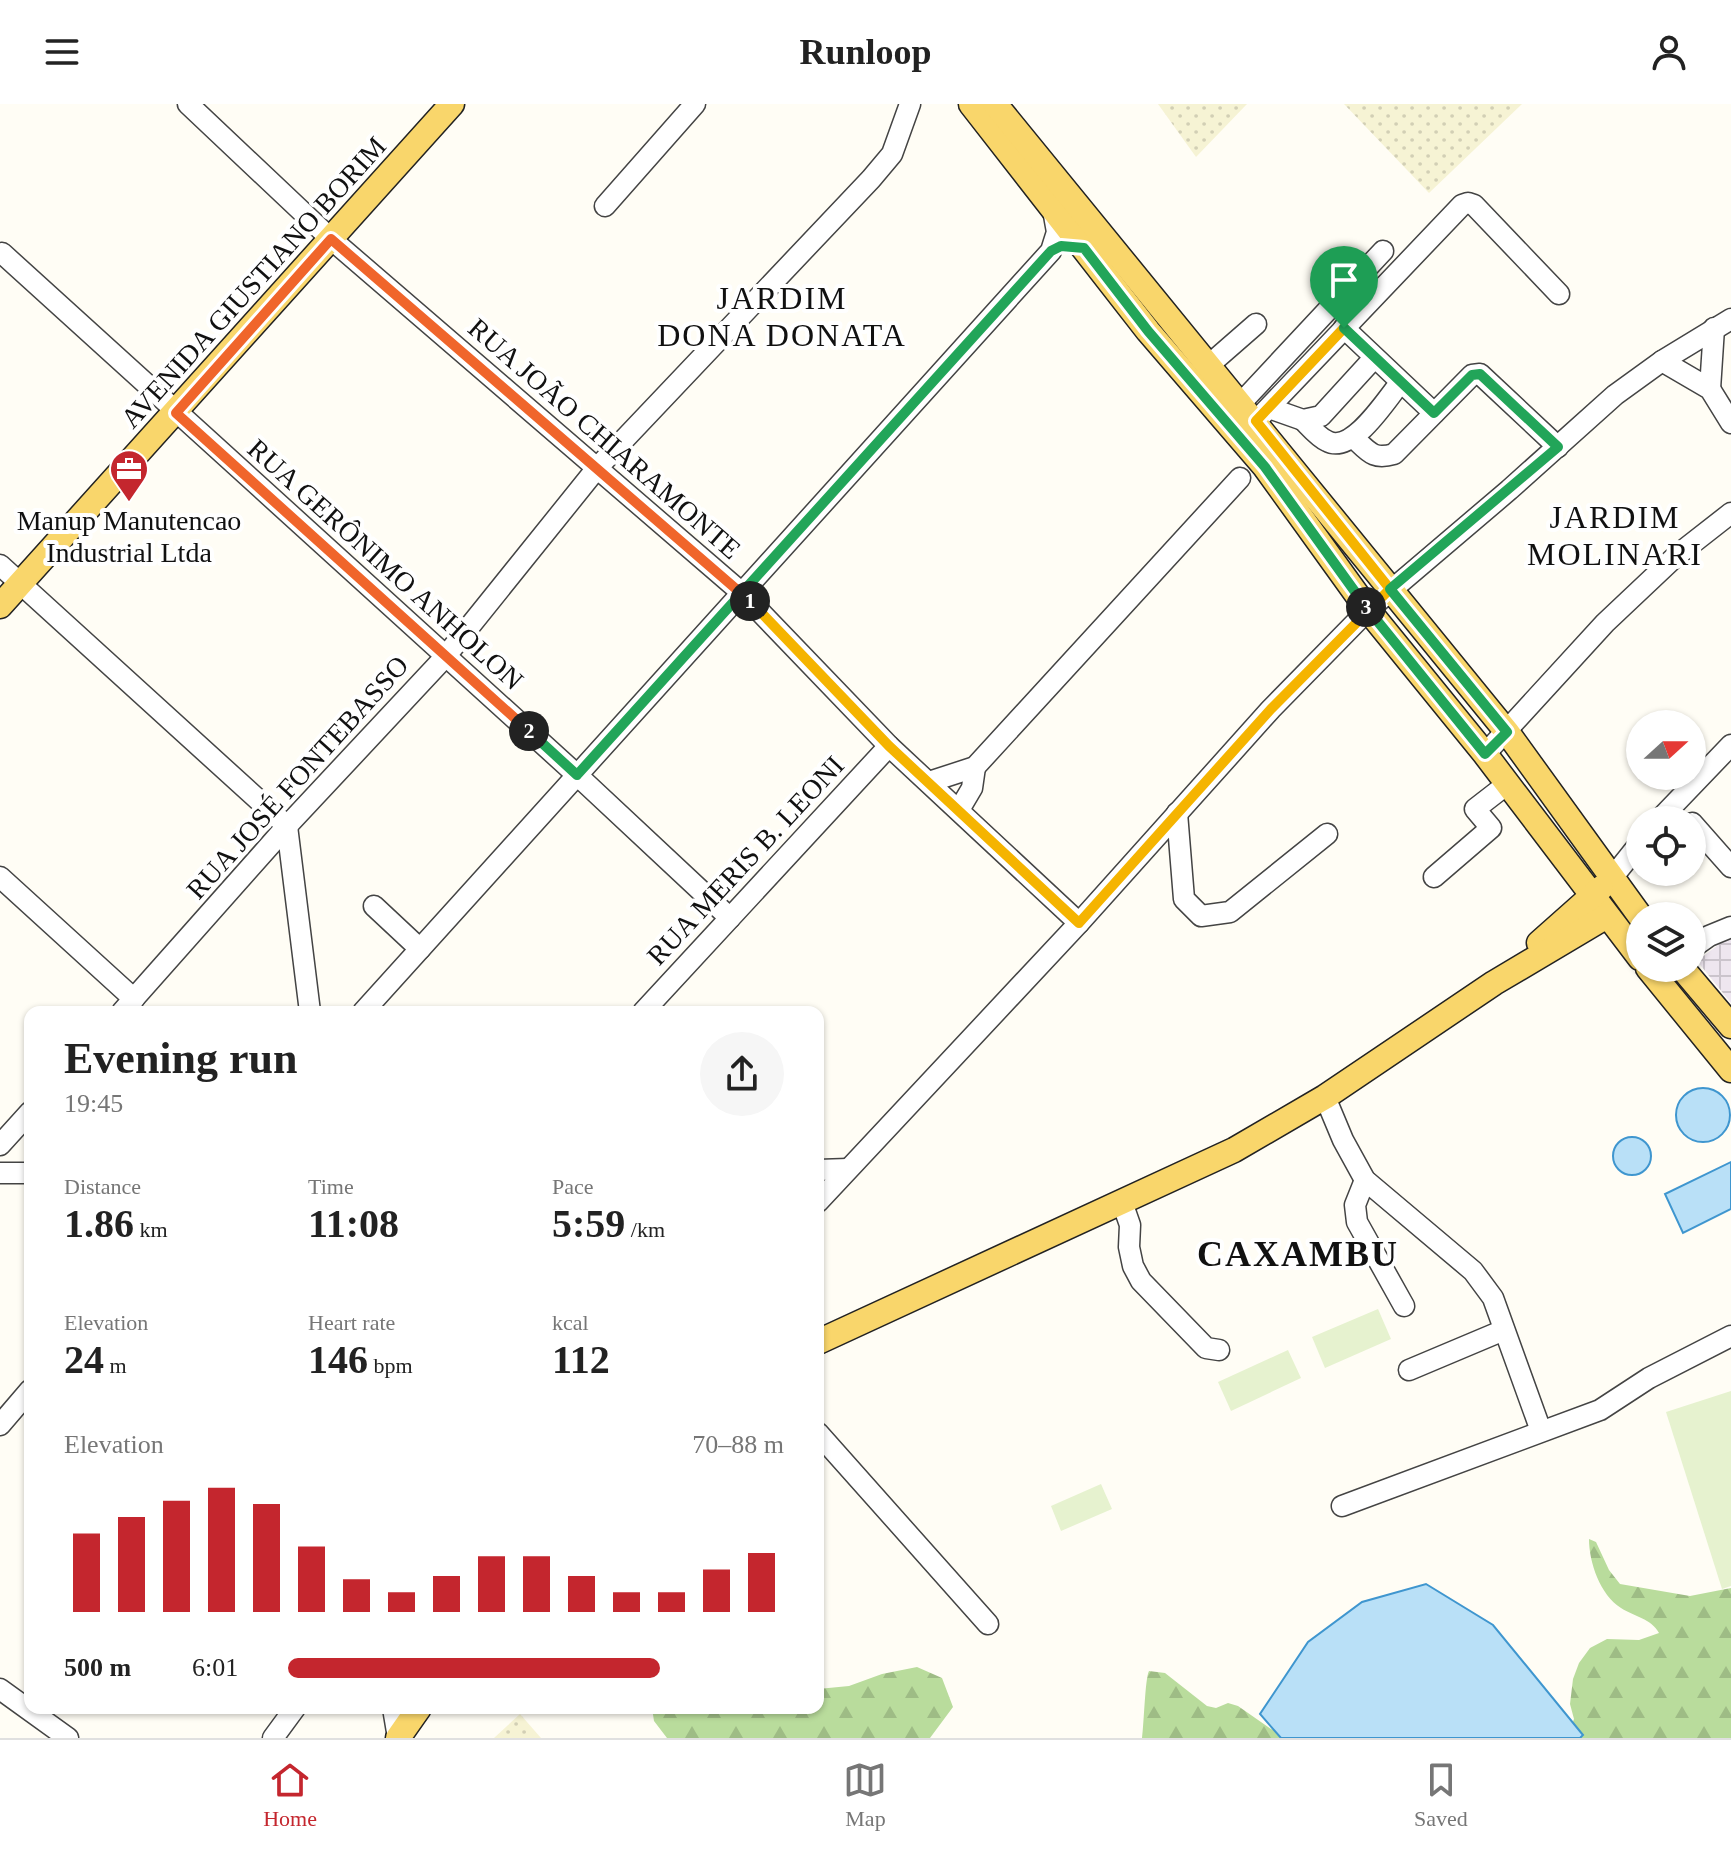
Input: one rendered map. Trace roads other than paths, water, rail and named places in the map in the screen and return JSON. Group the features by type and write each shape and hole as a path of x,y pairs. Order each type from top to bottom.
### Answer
{"main road":[{"name":"AVENIDA GIUSTIANO BORIM","path":"0,606 452,104"},
{"path":"971,104 1148,331 1265,467 1368,610 1485,754 1626,940"},
{"path":"995,104 1209,365 1255,410 1390,589 1507,732 1630,902"},
{"path":"1494,983 1612,878"},
{"path":"824,1339 1234,1150 1325,1097 1494,983 1607,916"},
{"path":"1659,982 1731,1070"},
{"path":"1694,982 1731,1026"},
{"path":"398,1738 415,1714"}],"street":[{"name":"RUA JOÃO CHIARAMONTE","path":"188,104 331,239 742,593 889,746 1079,923"},
{"path":"605,206 695,104"},
{"name":"RUA JOSÉ FONTEBASSO","path":"128,1006 287,826 445,657 597,468 871,179 892,154 910,104"},
{"path":"1255,410 1344,328 1462,205 1474,205 1559,294"},
{"path":"1051,251 1057,232 1053,210"},
{"path":"368,1006 1051,251 1061,246 1084,248"},
{"path":"1255,410 1383,251"},
{"name":"RUA GERÔNIMO ANHOLON","path":"2,253 730,918"},
{"path":"1209,365 1256,324"},
{"path":"824,1195 1079,923 1271,709 1368,610 1615,395 1662,361 1723,324"},
{"path":"1710,389 1723,324"},
{"path":"1344,328 1434,413"},
{"path":"1255,410 1303,420 1321,416 1374,358"},
{"path":"1662,361 1710,389 1731,423"},
{"path":"1354,438 1372,454 1382,457 1394,454 1472,375 1480,374 1558,447"},
{"path":"1303,420 1328,442 1338,443 1354,438 1400,383"},
{"path":"929,782 975,767 1240,478"},
{"path":"1485,754 1614,614 1676,556 1731,513"},
{"path":"0,565 287,826 309,1006"},
{"path":"1671,806 1731,745"},
{"name":"RUA MERIS B. LEONI","path":"649,1006 889,746"},
{"path":"959,810 972,788 975,767"},
{"path":"1434,877 1491,828 1475,809 1506,785"},
{"path":"1676,800 1680,806"},
{"path":"1177,813 1184,899 1201,916 1230,912 1327,834"},
{"path":"1706,839 1731,867"},
{"path":"1612,878 1626,860"},
{"path":"0,877 128,1006"},
{"path":"374,906 420,949"},
{"path":"1706,938 1731,927"},
{"path":"1325,1097 1343,1140 1365,1180 1473,1271 1493,1298 1541,1431"},
{"path":"0,1145 24,1119"},
{"path":"824,1170 848,1169"},
{"path":"0,1173 24,1173"},
{"path":"1365,1180 1355,1205 1357,1222 1404,1306"},
{"path":"1122,1202 1130,1225 1129,1247 1133,1266 1141,1281 1206,1348 1219,1350"},
{"path":"1409,1370 1504,1330"},
{"path":"1342,1506 1600,1410 1649,1378 1731,1336"},
{"path":"0,1425 24,1397"},
{"path":"824,1440 988,1624"},
{"path":"0,1689 24,1706"},
{"path":"35,1714 68,1738"},
{"path":"273,1738 291,1714"},
{"path":"394,1714 398,1738"}],"water":[{"path":"1703,1088 1722,1096 1730,1115 1722,1134 1703,1142 1684,1134 1676,1115 1684,1096"},
{"path":"1632,1137 1645,1143 1651,1156 1645,1169 1632,1175 1619,1169 1613,1156 1619,1143"},
{"path":"1731,1162 1731,1209 1683,1233 1665,1194"},
{"path":"1426,1584 1493,1625 1583,1735 1580,1738 1281,1738 1260,1714 1308,1642 1362,1602"}],"place":[{"name":"Manup Manutencao Industrial Ltda","path":"129,503"}],"district":[{"name":"JARDIM DONA DONATA","path":"782,316"},
{"name":"JARDIM MOLINARI","path":"1615,536"},
{"name":"CAXAMBU","path":"1298,1253"}]}
